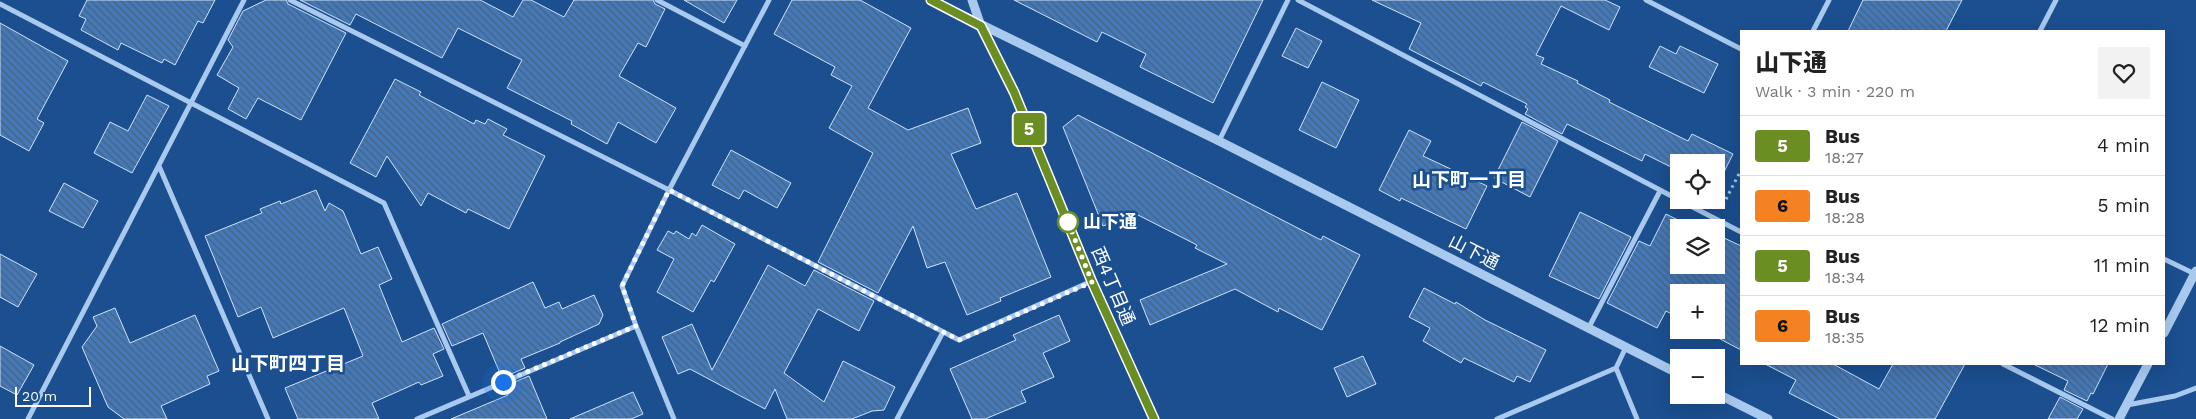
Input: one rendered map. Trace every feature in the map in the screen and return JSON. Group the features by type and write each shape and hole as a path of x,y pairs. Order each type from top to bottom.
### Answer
{"street":[{"path":"28,419 244,0"},
{"path":"290,0 669,190 959,340 1092,282"},
{"path":"657,0 744,46"},
{"path":"674,419 636,326 622,286 669,190 769,0"},
{"name":"山下通","path":"931,0 1220,141 1670,369"},
{"name":"西4丁目通","path":"972,0 981,26 1014,92 1092,282 1154,419"},
{"path":"1220,141 1288,0"},
{"path":"1298,0 1670,196"},
{"path":"1646,0 1740,47"},
{"path":"1814,30 1829,0"},
{"path":"2041,30 2056,0"},
{"path":"0,4 384,203 470,396"},
{"path":"159,166 268,419"},
{"path":"1588,329 1660,191"},
{"path":"1697,209 1716,219"},
{"path":"1725,224 1740,231"},
{"path":"2165,259 2195,273 2165,331"},
{"path":"418,419 636,326"},
{"path":"897,419 943,332"},
{"path":"1497,419 1616,368 1626,347"},
{"path":"2005,365 2112,419"},
{"path":"2119,419 2147,365"},
{"path":"1616,368 1637,419"},
{"path":"2127,405 2175,396 2196,388"},
{"path":"1725,398 1768,419"}],"path":[{"path":"1716,219 1740,172"}],"building":[{"path":"87,0 215,0 203,23 198,21 175,65 164,59 162,63 121,43 118,50 81,30 86,19 79,16"},
{"path":"266,0 286,0 288,4 346,33 301,120 258,98 246,119 228,109 239,88 217,75 233,47 228,40 243,11"},
{"path":"300,0 480,0 513,17 523,0 531,0 564,17 574,0 653,0 655,4 665,9 646,47 638,43 619,76 676,108 656,143 618,122 607,144 571,124 572,121 507,88 522,60 458,28 442,58 356,14 350,25"},
{"path":"684,0 737,0 724,23"},
{"path":"792,0 860,0 911,28 868,108 908,130 968,108 981,143 951,154 976,209 1017,193 1051,277 1000,298 1001,301 967,315 945,262 927,268 913,226 878,293 818,262 873,153 829,128 852,86 831,75 835,67 774,34"},
{"path":"1014,0 1263,0 1213,103 1140,67 1146,54 1102,32 1097,42"},
{"path":"1372,0 1605,0 1620,7 1609,30 1561,6 1536,55 1544,58 1541,64 1578,81 1577,83 1610,100 1609,102 1688,141 1692,134 1733,154 1725,170 1725,154 1670,154 1670,166 1645,154 1642,161 1567,124 1562,134 1525,114 1528,109 1525,107 1527,104 1483,82 1481,86 1409,49 1421,23"},
{"path":"1863,0 1962,0 1947,30 1848,30"},
{"path":"0,23 68,61 37,119 44,123 29,151 0,135"},
{"path":"1296,28 1322,41 1308,68 1282,56"},
{"path":"1660,46 1676,54 1680,46 1718,64 1704,93 1649,67"},
{"path":"395,79 421,92 419,95 474,124 476,120 485,124 488,119 507,129 503,135 545,156 509,229 468,209 466,213 428,193 421,206 387,156 376,177 350,163"},
{"path":"1322,82 1359,100 1336,148 1299,130"},
{"path":"147,95 169,106 132,173 94,153 110,122 128,131"},
{"path":"1078,115 1321,240 1323,236 1360,255 1322,330 1279,308 1278,312 1235,289 1150,325 1140,300 1227,264 1195,248 1197,245 1136,214 1103,226 1063,127"},
{"path":"1522,122 1558,141 1530,197 1494,178"},
{"path":"1409,130 1431,141 1423,156 1487,186 1466,229 1401,198 1400,201 1379,190"},
{"path":"731,150 791,183 777,208 744,190 739,199 712,185"},
{"path":"64,183 98,201 83,228 49,211"},
{"path":"316,190 325,211 329,203 343,211 361,254 378,247 392,279 379,285 402,342 434,328 444,349 433,354 443,376 421,385 419,382 372,403 379,419 298,419 285,388 363,356 344,308 273,338 261,307 238,317 205,236 262,213 260,209 280,201 281,204"},
{"path":"1580,212 1631,237 1599,299 1549,276"},
{"path":"1666,214 1676,219 1670,219 1670,274 1725,274 1725,238 1740,246 1740,349 1720,339 1725,339 1725,284 1670,284 1670,313 1666,311 1657,328 1607,303 1639,241 1650,246"},
{"path":"702,225 735,244 714,282 711,280 693,312 657,292 674,259 657,250 668,231 674,234 676,231 689,239 692,233 696,236"},
{"path":"0,254 37,274 18,307 0,297"},
{"path":"768,265 805,286 814,270 874,301 859,331 818,309 784,373 824,402 843,361 895,387 884,410 872,411 852,419 787,419 775,389 765,409 690,369 678,374 662,337 692,324 712,370"},
{"path":"533,282 545,308 559,302 562,309 594,295 603,315 599,324 521,359 525,368 502,378 483,333 452,346 442,324"},
{"path":"1424,288 1455,304 1456,302 1485,320 1546,350 1530,382 1517,376 1514,382 1464,358 1461,363 1423,341 1430,328 1409,317"},
{"path":"115,308 130,343 195,315 219,371 207,376 210,384 161,406 167,419 124,419 108,407 82,347 97,326 93,317"},
{"path":"1059,315 1070,341 1043,353 1054,377 1021,391 1026,402 985,419 972,419 950,369 1016,340 1013,335"},
{"path":"0,346 34,365 17,395 0,386"},
{"path":"1363,356 1376,384 1347,397 1334,368"},
{"path":"1767,365 1835,365 1879,389 1892,365 1964,365 1935,419 1840,419 1789,393 1796,380"},
{"path":"2035,365 2108,365 2093,394 2091,393 2087,401 2064,390 2068,381"},
{"path":"529,376 547,419 451,419 508,395 505,386"},
{"path":"633,392 643,414 631,419 570,419"},
{"path":"2060,397 2083,409 2077,419 2048,419"}],"bus line":[{"name":"5","path":"931,0 981,26 1014,92 1092,282 1154,419"}],"place":[{"name":"山下通","path":"1068,222"}],"district":[{"name":"山下町一丁目","path":"1469,179"},
{"name":"山下町四丁目","path":"288,363"}],"route":[{"path":"503,382 636,326 622,286 669,190 959,340 1092,282 1068,222"}]}
